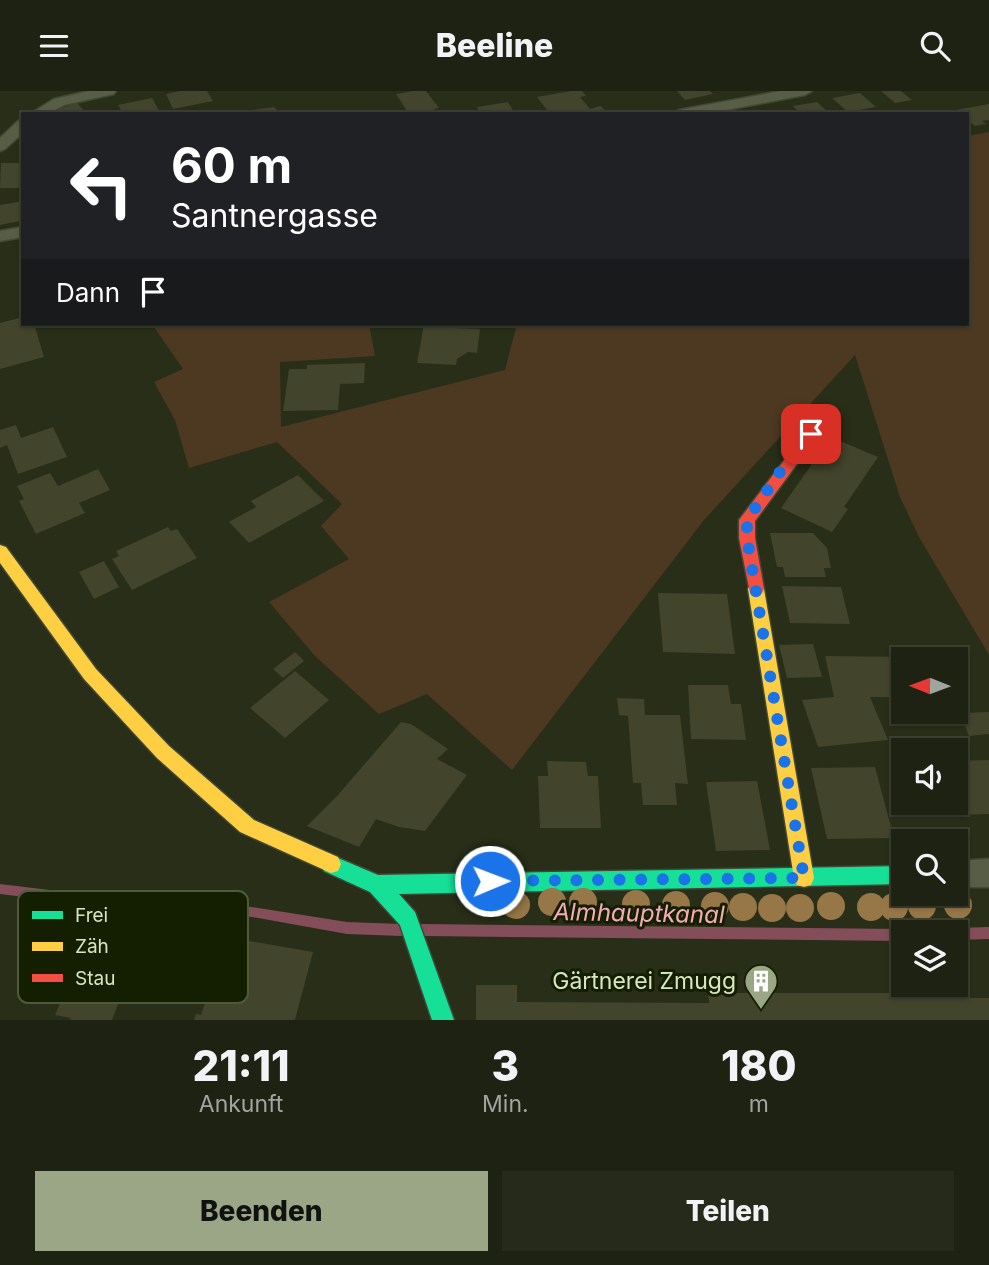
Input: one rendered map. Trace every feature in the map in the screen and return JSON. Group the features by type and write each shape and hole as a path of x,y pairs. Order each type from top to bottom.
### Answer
{"street":[{"path":"41,112 59,102 109,91"},
{"path":"690,112 805,91"},
{"path":"0,146 19,122"},
{"path":"0,236 21,232"},
{"path":"804,878 747,538 747,520 782,469 825,416"},
{"path":"0,551 90,674 163,752 247,827 377,885 408,919 439,1002 443,1020"},
{"path":"968,874 989,873"},
{"path":"377,885 891,875"}],"shaded area":[{"path":"989,132 989,655 919,537 900,497 855,355 704,520 512,770 427,694 379,714 315,656 269,602 349,559 321,526 342,504 277,442 189,468 175,420 154,382 183,369 153,326 369,326 375,356 280,362 281,427 505,370 516,326 969,326 969,136"}],"building":[{"path":"207,91 213,101 173,109 166,94"},
{"path":"426,91 439,108 434,109 436,112 408,112 396,94"},
{"path":"582,91 586,96 580,97 590,109 601,106 606,112 548,112 537,97"},
{"path":"677,91 710,91 713,94 685,100"},
{"path":"881,91 901,91 912,100 895,103"},
{"path":"860,93 876,107 848,112 832,98"},
{"path":"152,98 160,112 122,112 118,105"},
{"path":"508,102 514,112 480,112 477,107"},
{"path":"817,102 828,112 799,112 793,106"},
{"path":"77,103 85,112 52,112"},
{"path":"989,104 989,120 982,121 986,124 975,126 969,121 969,112 956,110"},
{"path":"274,107 279,112 238,112"},
{"path":"1,163 21,163 21,183 18,188 0,188"},
{"path":"21,201 21,223 20,221 0,225 0,205"},
{"path":"21,318 21,326 35,326 44,357 0,369 0,323"},
{"path":"424,326 480,329 477,353 468,352 457,359 456,365 417,363"},
{"path":"365,363 364,383 340,384 338,410 283,411 289,369 307,369 307,365"},
{"path":"16,425 21,438 53,427 67,457 18,474 7,445 0,448 0,430"},
{"path":"831,437 878,457 844,507 848,509 832,532 781,508"},
{"path":"98,469 110,490 79,503 85,513 36,534 19,501 24,499 17,486 50,473 58,486"},
{"path":"298,475 324,501 249,543 229,522 256,507 251,501"},
{"path":"168,527 171,531 177,529 197,558 132,590 112,559 119,556 116,551"},
{"path":"770,533 813,533 827,548 831,568 824,568 826,577 785,577 783,567 777,567"},
{"path":"104,561 119,587 94,599 79,572"},
{"path":"782,586 841,587 850,624 790,623"},
{"path":"658,593 727,594 735,654 663,652"},
{"path":"813,644 822,677 787,678 779,645"},
{"path":"295,652 304,661 283,678 273,669"},
{"path":"825,656 891,657 891,697 870,697 888,740 818,747 802,700 834,697"},
{"path":"295,671 329,700 285,738 250,708"},
{"path":"688,685 728,685 731,704 741,704 746,740 691,739"},
{"path":"617,698 644,699 645,715 680,715 688,784 675,783 677,805 643,805 641,783 633,783 628,716 619,715"},
{"path":"989,712 989,734 969,736 965,725 968,725 968,713"},
{"path":"401,722 411,724 448,749 437,759 467,775 425,831 399,827 376,819 359,847 307,826 337,796"},
{"path":"989,760 989,814 968,815 968,761"},
{"path":"547,761 586,762 588,776 598,776 601,828 540,828 538,776 548,776"},
{"path":"875,767 892,829 891,838 827,839 811,768"},
{"path":"757,781 770,850 716,851 706,782"},
{"path":"248,941 313,952 295,1020 194,1020 196,1014 201,1015 205,1003 248,1003"},
{"name":"Gärtnerei Zmugg","path":"476,985 517,985 517,1002 709,1003 708,993 891,993 894,998 989,998 989,1020 476,1020"},
{"path":"60,1003 119,1003 112,1020 70,1020 71,1018 55,1015"}],"waterway":[{"name":"Almhauptkanal","path":"0,889 18,891"},
{"name":"Almhauptkanal","path":"248,912 347,928 401,930"},
{"name":"Almhauptkanal","path":"422,930 891,935"},
{"name":"Almhauptkanal","path":"968,934 989,933"}],"traffic: fast":[{"path":"331,864 377,885 408,919 443,1020"},
{"path":"377,885 891,875"}],"traffic: slow":[{"path":"0,551 90,674 163,752 247,826 331,864"},
{"path":"756,589 804,878"}],"traffic: jam":[{"path":"756,589 747,538 747,520 825,416"}],"place":[{"name":"Gärtnerei Zmugg","path":"761,1011"}],"route":[{"path":"490,881 804,878 747,538 747,520 782,469 811,434"}]}
